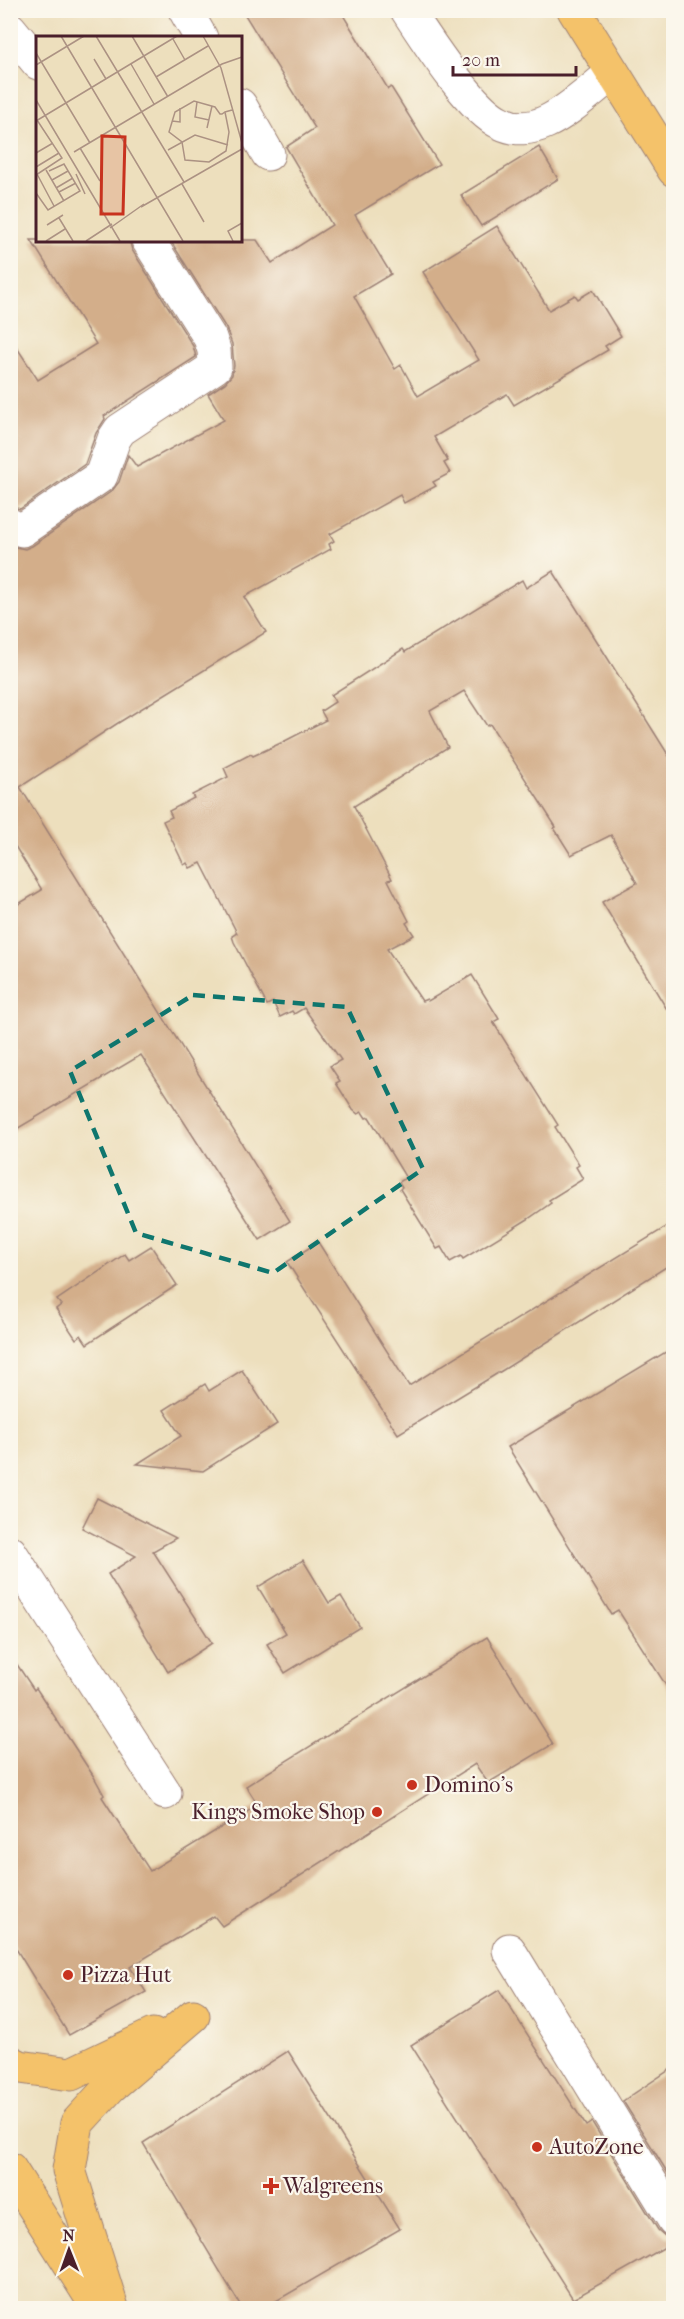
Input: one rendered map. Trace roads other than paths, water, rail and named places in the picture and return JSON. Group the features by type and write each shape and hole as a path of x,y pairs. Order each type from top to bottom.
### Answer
{"main road":[{"path":"574,10 674,170"},
{"path":"10,2062 20,2067 71,2074 193,2016 111,2086 77,2123 69,2170 112,2308"},
{"path":"10,2169 98,2308"}],"lane":[{"path":"185,10 200,36"},
{"path":"407,10 474,101 500,123 513,128 526,128 546,122 613,73"},
{"path":"10,29 36,61"},
{"path":"242,108 268,154"},
{"path":"10,525 22,530 101,476 114,439 120,430 215,367 214,350 210,338 149,242"},
{"path":"10,1552 165,1793"},
{"path":"509,1950 674,2220"}],"place":[{"name":"Domino's","path":"412,1785"},
{"name":"Kings Smoke Shop","path":"377,1812"},
{"name":"Pizza Hut","path":"68,1975"},
{"name":"AutoZone","path":"537,2147"},
{"name":"Walgreens","path":"271,2186"}]}
